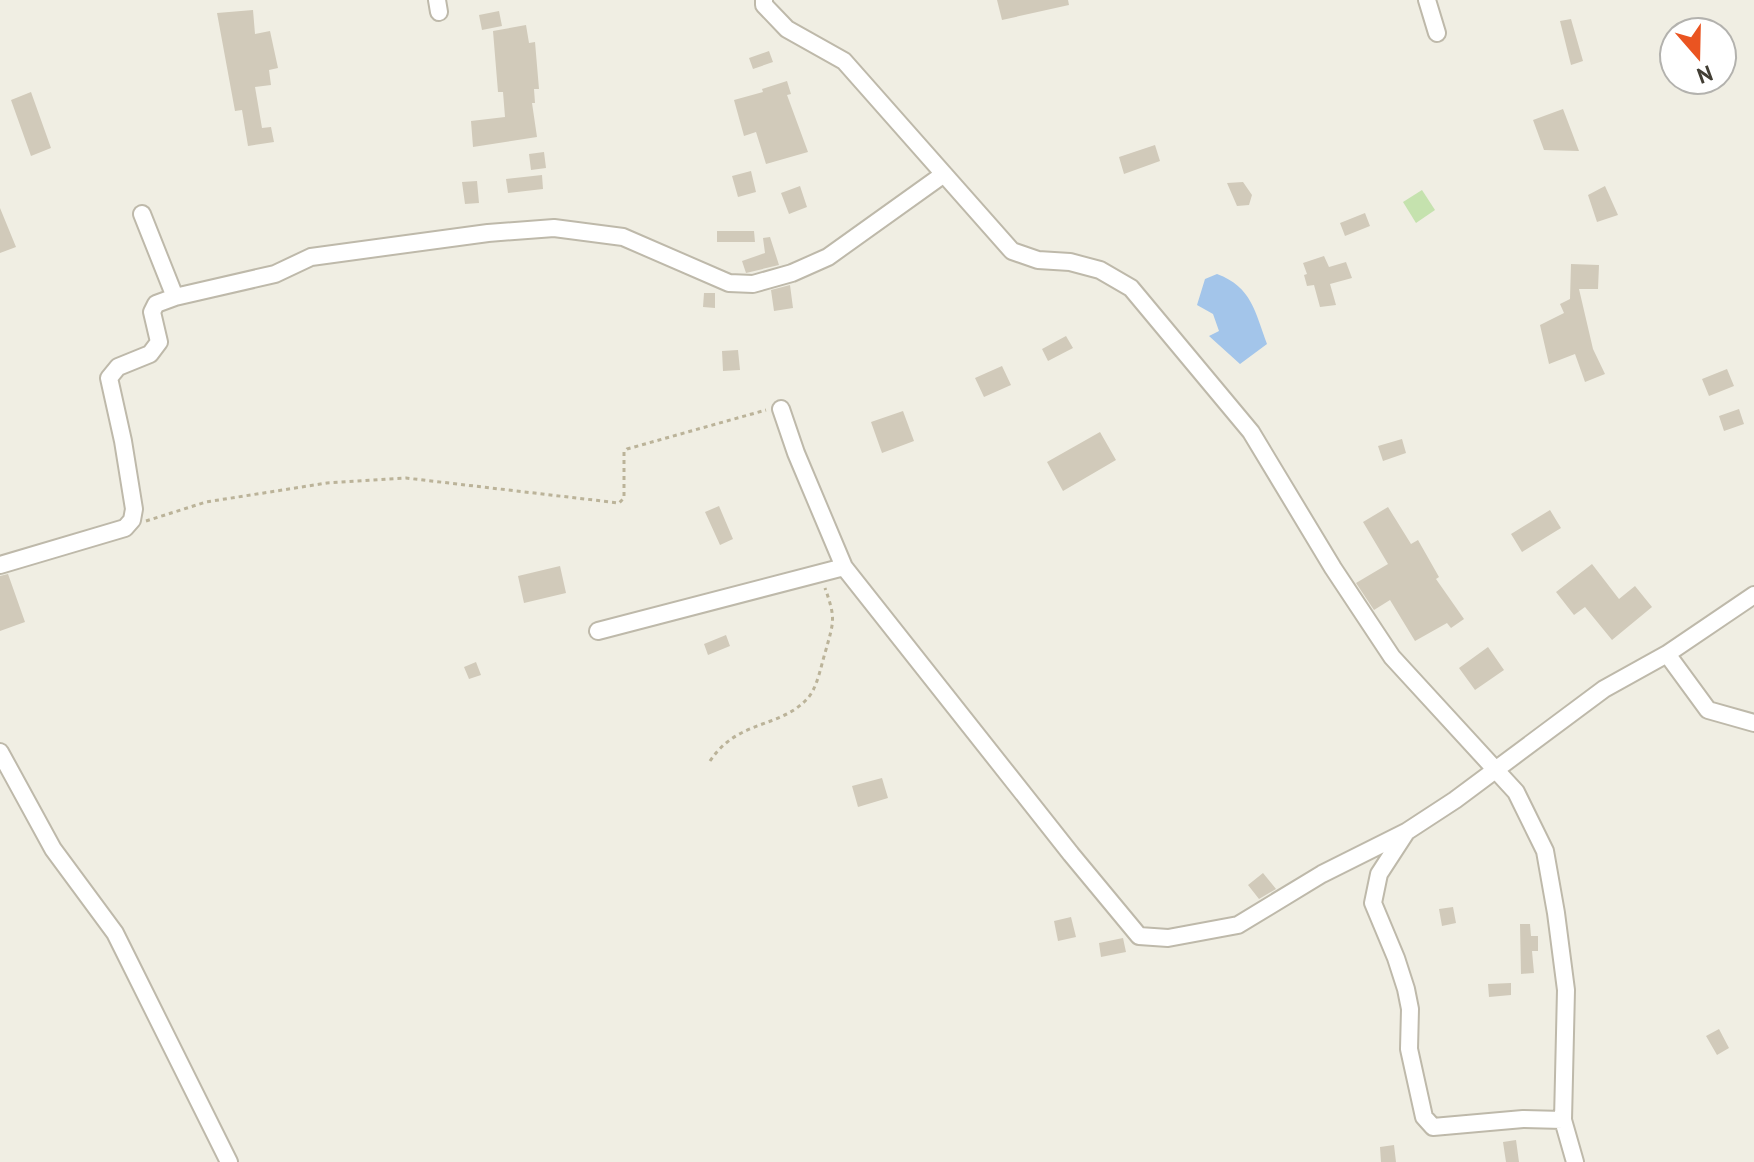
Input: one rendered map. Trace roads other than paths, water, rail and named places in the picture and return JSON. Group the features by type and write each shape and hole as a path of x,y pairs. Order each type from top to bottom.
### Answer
{"street":[{"path":"764,0 764,5 787,29 844,61 1012,251 1038,260 1070,262 1100,270 1131,288 1251,432 1333,568 1392,657 1516,792 1545,851 1566,990 1563,1120 1575,1162"},
{"path":"1427,0 1437,33"},
{"path":"0,565 125,528 132,520 134,509 123,441 109,378 118,367 150,354 159,342 152,312 156,304 275,274 311,257 488,233 554,228 623,237 729,283 753,284 792,273 828,257 944,174"},
{"path":"142,214 175,297"},
{"path":"781,409 844,567 1139,936 1168,938 1238,925 1322,874 1406,832 1455,800 1604,689 1667,654 1754,595"},
{"path":"598,631 844,567"},
{"path":"1667,654 1708,710 1754,723"},
{"path":"0,752 53,849 115,933 229,1162"},
{"path":"1406,832 1379,874 1373,903 1406,989 1410,1009 1409,1049 1424,1117 1433,1127 1523,1119 1563,1120"}],"water":[{"path":"1217,274 1229,279 1245,293 1267,344 1240,364 1209,336 1219,331 1213,314 1197,305 1205,279"}]}
